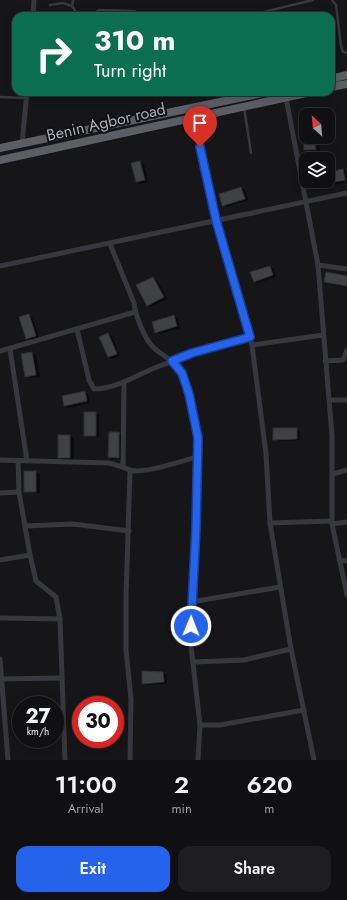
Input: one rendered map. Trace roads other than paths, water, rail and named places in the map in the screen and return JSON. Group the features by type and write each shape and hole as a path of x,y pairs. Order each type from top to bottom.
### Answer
{"highway":[{"path":"335,78 347,75"},
{"path":"335,87 347,84"},
{"name":"Benin Agbor road","path":"0,148 248,96"},
{"name":"Benin Agbor road","path":"0,160 294,96"}],"street":[{"path":"33,12 34,0"},
{"path":"22,143 27,96"},
{"path":"286,98 318,265 325,361 330,400 333,474 332,523 347,595"},
{"path":"193,118 216,220 252,345 266,454 270,523 290,649 314,760"},
{"path":"0,266 347,193"},
{"path":"110,244 134,303 135,312 152,346 172,361 182,373 189,394 198,438 199,456 190,637 200,725 198,760"},
{"path":"318,265 347,269"},
{"path":"0,351 135,312"},
{"path":"77,329 91,386 94,389 100,389 124,382 192,353 250,337"},
{"path":"252,345 323,335"},
{"path":"10,349 27,461"},
{"path":"325,361 343,360 347,350"},
{"path":"123,467 124,382"},
{"path":"330,400 347,400"},
{"path":"0,460 110,463 130,471 165,466 199,456"},
{"path":"18,461 19,492 36,581 56,597 60,619 65,760"},
{"path":"333,474 347,470"},
{"path":"130,471 126,627 131,699 130,760"},
{"path":"0,493 19,492"},
{"path":"270,523 347,522"},
{"path":"25,526 73,524 129,531"},
{"path":"0,560 30,555"},
{"path":"339,560 347,561"},
{"path":"191,602 280,587"},
{"path":"0,618 60,619"},
{"path":"194,662 244,660 290,649"},
{"path":"0,659 0,679 8,760"},
{"path":"0,679 62,678"},
{"path":"200,725 220,725 304,710"}],"lane":[{"path":"72,6 74,0"},
{"path":"264,12 313,0"},
{"path":"332,0 336,5 341,46 343,52 347,53"},
{"path":"50,4 63,3 72,6 77,12"},
{"path":"96,12 99,10 130,9 135,12"},
{"path":"0,97 14,96"},
{"path":"244,107 251,153"}]}
